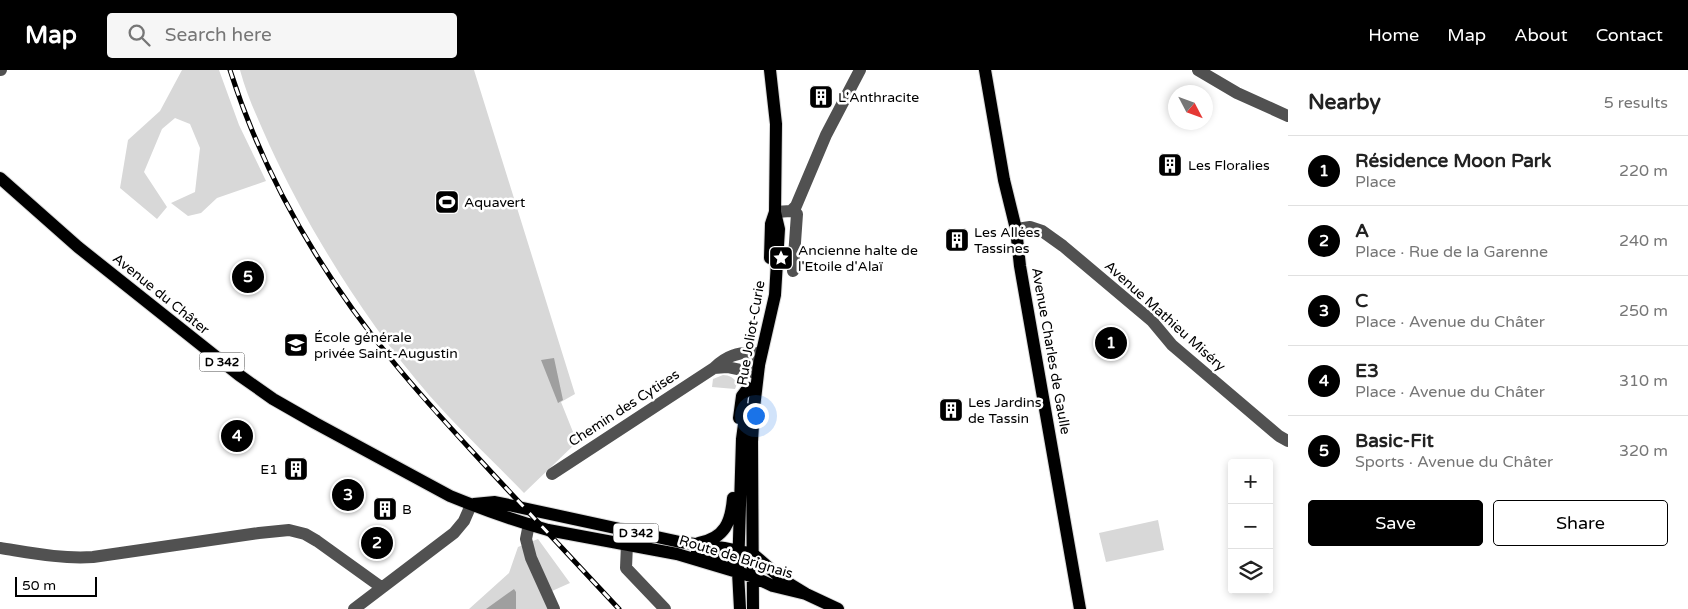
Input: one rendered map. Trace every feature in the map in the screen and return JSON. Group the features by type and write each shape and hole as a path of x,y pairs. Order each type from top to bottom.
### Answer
{"main road":[{"name":"Rue Joliot-Curie","path":"740,609 738,561 742,439 748,388 755,363 767,293 770,271 770,229 775,212 776,124 770,70"},
{"name":"Avenue Charles de Gaulle","path":"985,70 1004,180 1016,229 1022,276 1080,609"},
{"name":"Avenue du Châter","path":"0,178 78,247 239,375 273,399 450,496 471,505"},
{"name":"Rue Joliot-Curie","path":"753,609 752,442 755,363"},
{"name":"Rue Joliot-Curie","path":"694,544 707,542 716,537 730,518 737,427 742,396 748,388"},
{"name":"Route de Brignais","path":"471,505 495,502 694,544 738,561 754,577 772,586 806,594"},
{"name":"Route de Brignais","path":"471,505 529,524 677,554 738,561 753,554 778,576 806,594 838,609"}],"street":[{"path":"775,212 793,210 796,206 826,135 860,70"},
{"path":"1198,70 1237,93 1288,116"},
{"path":"793,210 797,214 794,271"},
{"name":"Avenue Mathieu Miséry","path":"1016,229 1030,227 1042,231 1063,246 1152,321 1172,345 1279,436 1288,441"},
{"name":"Chemin des Cytises","path":"552,474 724,360 742,352 755,363"},
{"path":"714,368 755,363"},
{"path":"354,609 454,533 464,521 471,505"},
{"path":"529,524 526,539 554,609"},
{"path":"0,548 48,556 94,558 289,530 305,534 317,541 381,587"},
{"path":"627,544 626,568 665,609"}],"shaded area":[{"path":"182,70 219,70 239,125 266,181 217,198 201,213 188,216 171,203 195,192 200,148 190,124 175,118 162,129 144,172 167,207 157,219 120,188 128,140 160,111"},
{"path":"240,70 474,70 575,394 561,402 577,442 524,493 429,395 383,337 340,275 285,177 253,107"},
{"path":"554,358 563,400 558,403 541,360"},
{"path":"723,375 730,376 735,380 737,384 735,389 712,387 713,379"},
{"path":"1158,520 1164,550 1106,562 1099,533"},
{"path":"538,539 570,583 543,595 549,609 469,609 509,573 518,547"},
{"path":"514,589 516,592 516,609 486,609"}],"railway":[{"path":"230,70 244,110 278,187 320,261 369,331 431,406 619,609"}],"place":[{"name":"L'Anthracite","path":"821,97"},
{"name":"Les Floralies","path":"1170,165"},
{"name":"Aquavert","path":"447,202"},
{"name":"Les Allées Tassines","path":"957,240"},
{"name":"Ancienne halte de l'Etoile d'Alaï","path":"781,258"},
{"name":"Basic-Fit","path":"248,277"},
{"name":"Résidence Moon Park","path":"1111,343"},
{"name":"École générale privée Saint-Augustin","path":"296,345"},
{"name":"Les Jardins de Tassin","path":"951,410"},
{"name":"E3","path":"237,436"},
{"name":"E1","path":"296,469"},
{"name":"C","path":"348,495"},
{"name":"B","path":"385,509"},
{"name":"A","path":"377,543"}]}
